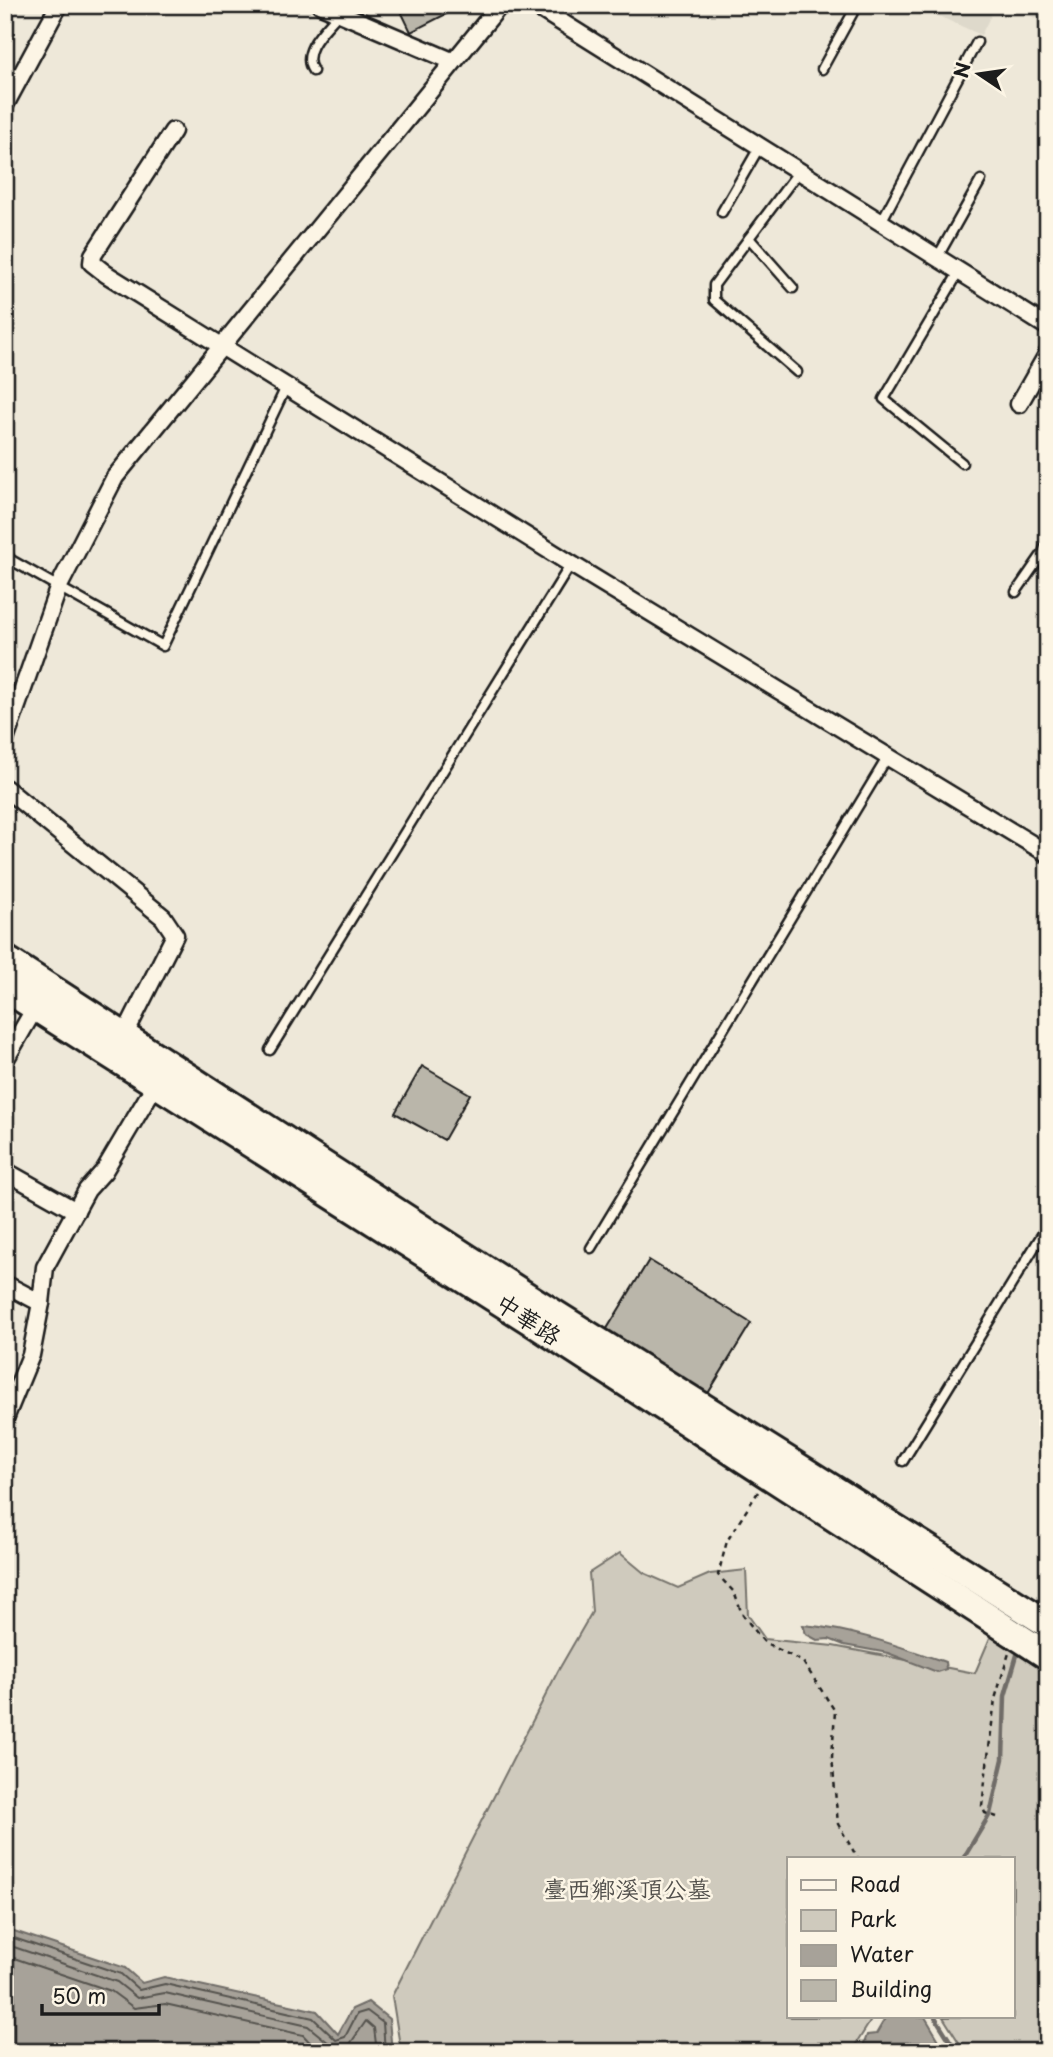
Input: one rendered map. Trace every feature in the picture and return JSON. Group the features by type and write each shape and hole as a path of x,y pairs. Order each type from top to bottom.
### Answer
{"main road":[{"name":"中華路","path":"5,959 516,1290 1048,1624"},
{"name":"中華路","path":"5,988 530,1320 1048,1656"}],"street":[{"path":"5,105 59,5"},
{"path":"321,5 452,61"},
{"path":"5,740 59,586 115,477 500,5"},
{"path":"534,5 1048,327"},
{"path":"173,131 93,255 93,263 222,347 571,564 1048,855"},
{"path":"1019,404 1048,353"},
{"path":"5,788 163,917 175,935 124,1036"},
{"path":"5,1060 35,1008"},
{"path":"6,1416 31,1355 45,1267 76,1211 155,1085"},
{"path":"5,1171 76,1211"},
{"path":"5,1284 41,1303"}],"lane":[{"path":"822,69 857,5"},
{"path":"313,71 309,65 310,49 339,13"},
{"path":"881,222 977,42"},
{"path":"722,212 760,146"},
{"path":"797,372 714,300 715,285 799,170"},
{"path":"937,258 981,180"},
{"path":"749,238 793,288"},
{"path":"959,272 884,399 962,463"},
{"path":"5,552 11,560 163,646 286,387"},
{"path":"1016,592 1043,553 1048,538"},
{"path":"270,1050 571,564"},
{"path":"591,1248 887,758"},
{"path":"903,1461 1048,1224"}],"path":[{"path":"769,1475 727,1541 718,1575 734,1592 743,1614 764,1642 803,1662 835,1711 832,1757 838,1824 857,1857"},
{"path":"997,1816 985,1813 982,1805 995,1699 1009,1653 1020,1638"}],"shaded area":[{"path":"914,5 996,5 981,35"},
{"path":"1007,5 1048,5 1048,24"}],"green space":[{"name":"臺西鄉溪頂公墓","path":"620,1553 644,1573 678,1588 710,1574 746,1570 748,1615 765,1639 833,1646 975,1673 992,1633 1048,1666 1048,2052 965,2052 944,2018 1014,2018 1014,1857 787,1857 787,2018 872,2018 851,2052 401,2052 392,1996 558,1671 592,1612 589,1573"}],"water":[{"path":"803,1625 839,1630 893,1644 945,1662 946,1669 937,1672 888,1653 844,1645 829,1639 817,1640 806,1634"},
{"path":"5,1928 125,1968 142,1983 164,1977 317,2011 338,2034 352,2009 368,2002 389,2019 392,2052 5,2052"},
{"path":"885,2018 926,2018 946,2052 861,2052 867,2035 876,2034"}],"building":[{"path":"398,5 454,5 456,9 411,32"},
{"path":"422,1066 470,1094 444,1140 395,1113"},
{"path":"649,1260 751,1323 707,1395 605,1332"}],"waterway":[{"path":"964,1857 990,1814 1003,1759 1005,1696 1017,1655"},
{"path":"936,2018 957,2052"}]}
